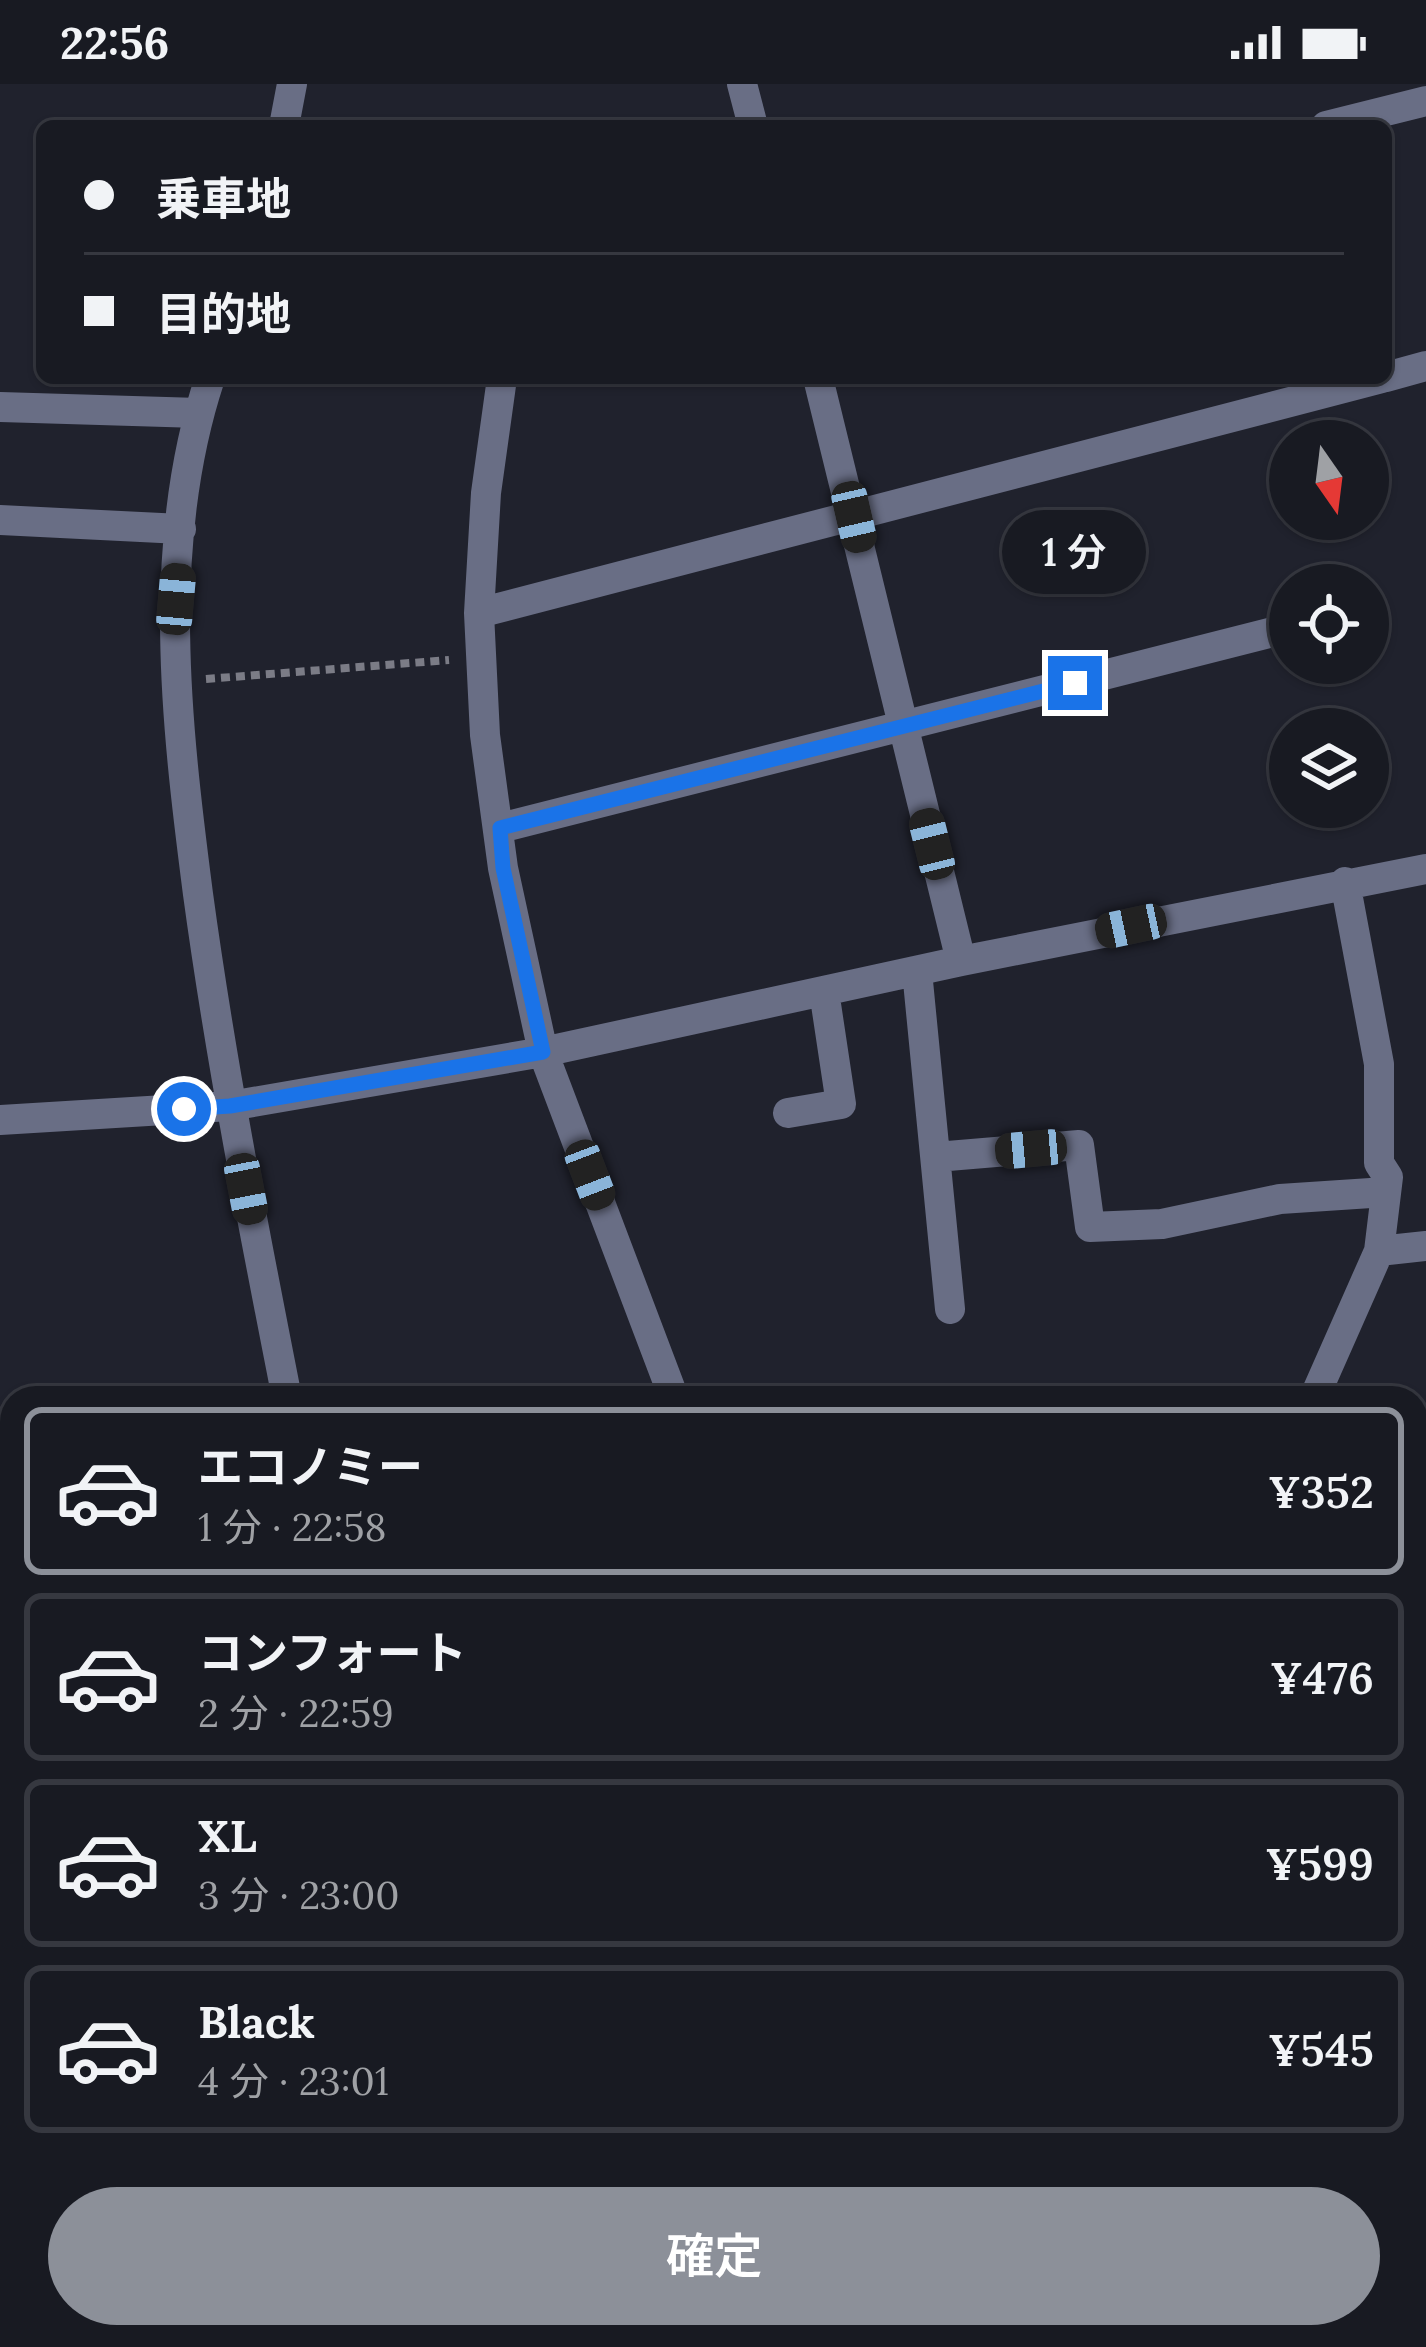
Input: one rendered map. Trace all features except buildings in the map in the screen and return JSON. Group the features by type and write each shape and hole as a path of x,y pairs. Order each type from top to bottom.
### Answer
{"street":[{"path":"285,120 292,84"},
{"path":"742,84 751,120"},
{"path":"1350,120 1426,101"},
{"path":"1392,375 1426,366"},
{"path":"208,384 184,490 173,634 190,830 230,1106 285,1386"},
{"path":"501,384 486,493 478,613 485,735 503,868 543,1052 669,1386"},
{"path":"820,384 961,961"},
{"path":"478,613 1358,384"},
{"path":"0,407 199,412"},
{"path":"0,520 181,529"},
{"path":"500,828 1269,633"},
{"path":"0,1120 230,1106 543,1052 917,970 1426,868"},
{"path":"1319,1386 1379,1251 1383,1177 1379,1064 1345,882"},
{"path":"917,970 950,1309"},
{"path":"788,1113 841,1104 824,991"},
{"path":"936,1157 1079,1145 1090,1227 1162,1224 1383,1177"},
{"path":"1379,1251 1426,1246"}],"path":[{"path":"177,681 480,657"}],"route":[{"path":"184,1109 230,1106 543,1052 503,868 500,828 1075,683"}]}
